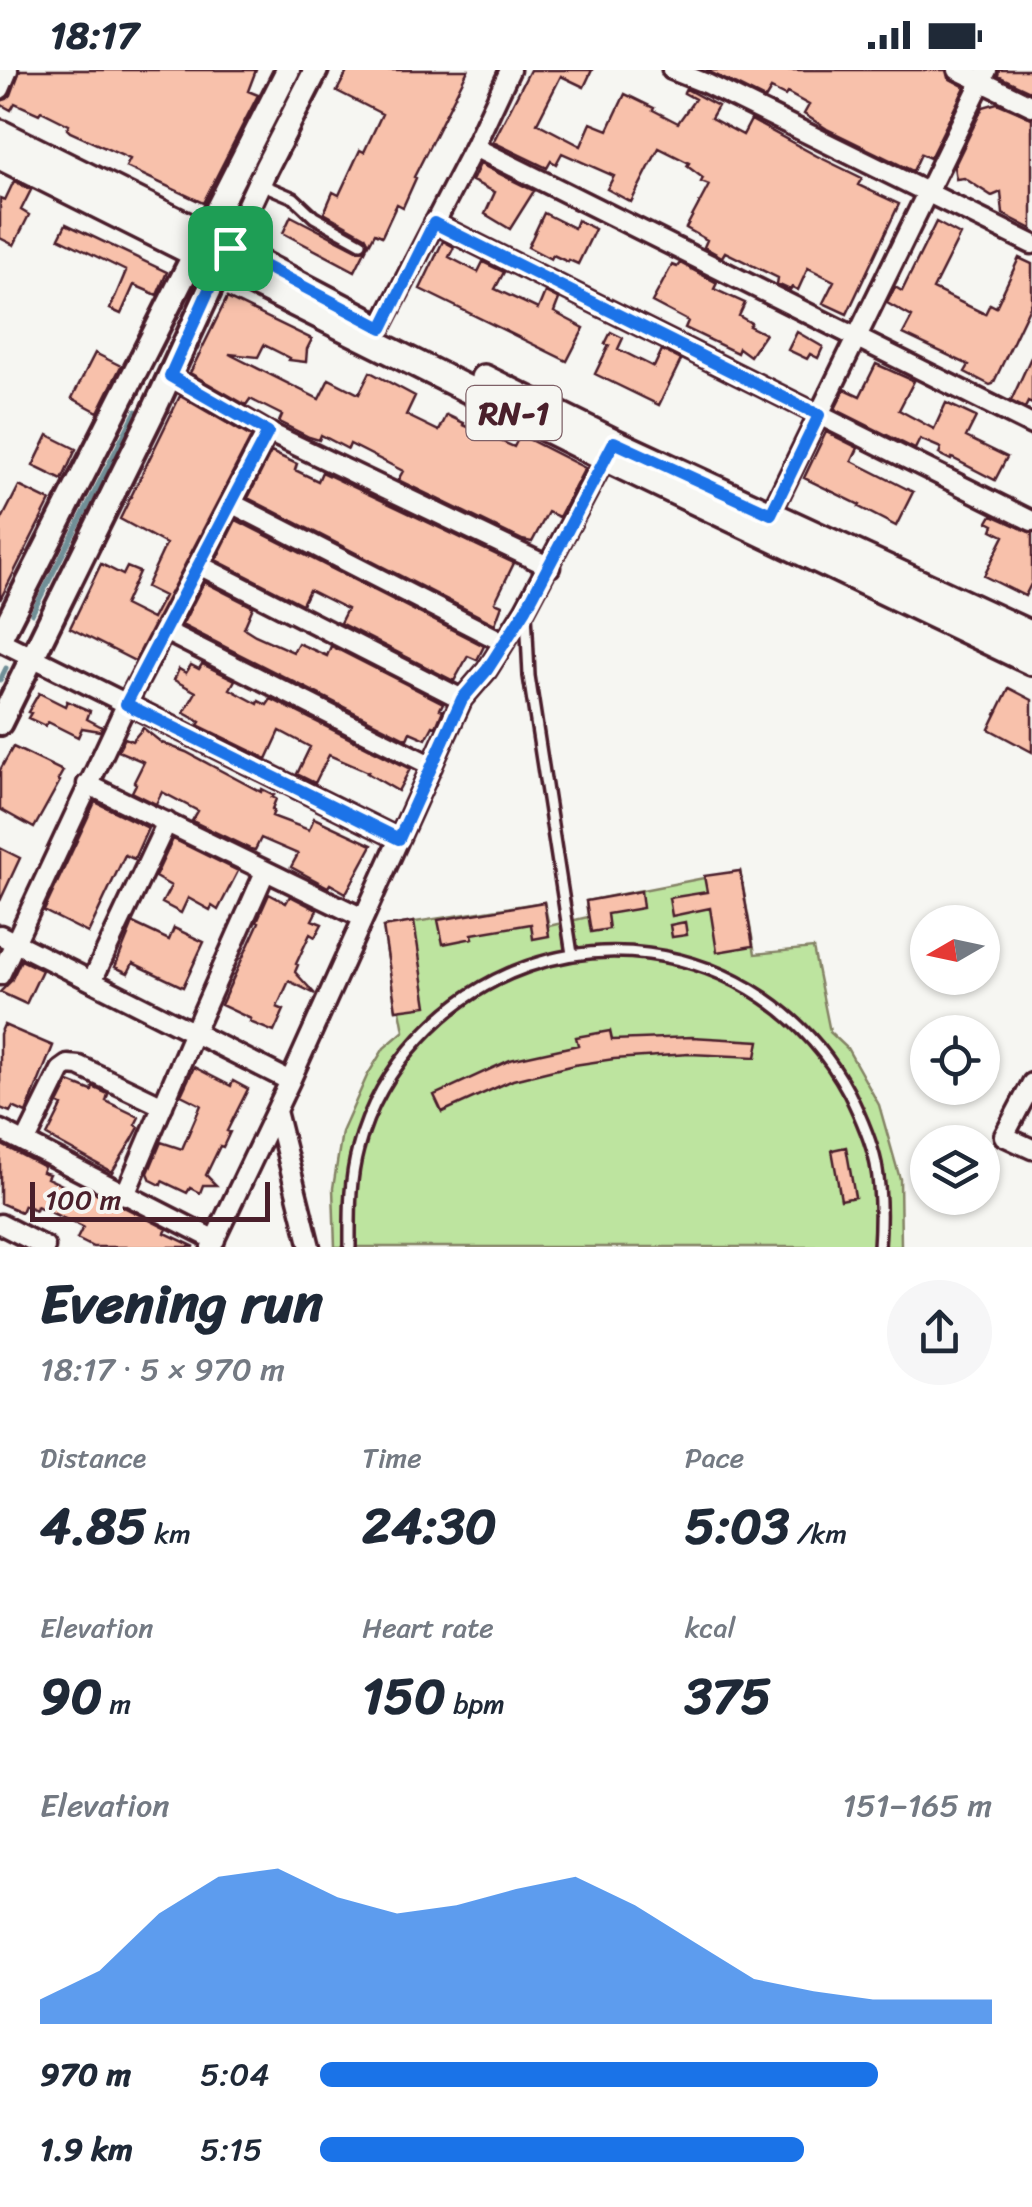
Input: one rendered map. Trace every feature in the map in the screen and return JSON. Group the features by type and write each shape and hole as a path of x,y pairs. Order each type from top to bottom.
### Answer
{"main road":[{"path":"0,640 288,70"},
{"path":"0,723 170,376 258,182 316,70"},
{"name":"RN-1","path":"0,133 89,189"},
{"name":"RN-1","path":"0,156 89,189 610,450 922,596 1032,635"},
{"name":"RN-1","path":"922,596 1032,662"}],"street":[{"path":"0,89 8,70"},
{"path":"378,335 510,70"},
{"path":"672,70 711,77 1032,244"},
{"path":"958,70 984,76 1032,106"},
{"path":"766,523 984,76"},
{"path":"474,147 1032,425"},
{"path":"434,223 1032,521"},
{"path":"170,376 268,432 550,567"},
{"path":"0,975 7,939 268,432"},
{"path":"0,1130 213,1243 462,699 487,670 526,609 610,450"},
{"path":"231,502 503,642"},
{"path":"199,565 462,699"},
{"path":"165,631 432,766"},
{"path":"0,640 399,839"},
{"path":"87,784 364,918"},
{"path":"92,981 166,822"},
{"path":"125,1195 265,872"},
{"path":"7,939 290,1080"},
{"path":"25,1143 61,1070 68,1065 79,1066 163,1106"},
{"path":"1032,1083 1004,1136 1032,1149"},
{"path":"276,1110 310,1247"},
{"path":"0,1224 44,1247"}],"lane":[{"path":"258,182 294,198 314,217 361,243"},
{"path":"526,609 530,676 572,954"},
{"path":"350,1247 349,1198 358,1148 376,1100 402,1057 436,1020 477,989 523,967 572,954 622,951 672,957 721,973 765,998 804,1030 836,1070 860,1115 876,1163 881,1214 879,1247"}],"green space":[{"path":"740,871 755,954 813,948 830,1032 847,1048 879,1105 900,1179 901,1247 335,1247 333,1188 342,1132 384,1048 404,1031 400,1010 396,1010 383,927 544,902 549,926 588,917 586,901"}],"building":[{"path":"20,70 256,70 248,91 258,95 203,203 126,167 130,159 70,132 69,125 41,111 39,114 15,103 11,110 0,104 11,95"},
{"path":"348,70 468,70 403,207 397,204 382,236 375,233 369,244 365,236 324,213 333,192 339,195 382,114 337,91"},
{"path":"530,70 592,70 584,87 561,76 537,123 581,146 591,123 608,130 625,94 678,123 695,99 684,93 686,89 718,106 711,118 743,135 751,120 862,178 858,185 899,204 847,314 823,303 834,281 808,268 798,290 790,290 777,284 778,278 725,252 722,257 704,247 707,240 686,228 709,185 701,182 703,178 687,166 689,163 659,148 631,202 607,189 614,176 562,153 556,164 551,161 547,168 493,142"},
{"path":"706,70 946,70 948,78 965,87 930,158 921,154 913,171 827,129 804,114 809,105 787,93 785,96 771,89 765,99"},
{"path":"999,70 1032,70 1032,92 998,76"},
{"path":"997,103 1032,118 1032,229 1003,214 1001,192 992,196 964,178 956,179 954,167 983,107"},
{"path":"480,164 534,191 510,229 485,214 495,192 472,181"},
{"path":"14,181 31,190 21,210 29,215 14,245 0,238 0,198 5,200"},
{"path":"544,213 574,228 577,220 595,229 578,264 553,255 551,259 528,247"},
{"path":"291,216 357,250 366,249 355,271 283,233"},
{"path":"936,222 960,235 933,289 985,314 990,304 996,307 1019,258 1032,264 1032,302 993,384 965,372 969,365 903,334 912,317 887,303 895,287 902,291"},
{"path":"66,224 167,272 157,295 134,285 121,314 110,309 126,271 59,238"},
{"path":"443,241 454,247 449,257 478,272 483,262 504,272 495,289 538,309 545,292 559,299 554,312 584,328 567,361 420,289"},
{"path":"680,263 717,283 714,289 745,303 739,316 765,334 750,356 685,328 688,321 652,302 672,265 677,267"},
{"path":"227,298 312,339 306,362 289,360 264,345 258,357 229,354 319,399 329,379 359,394 370,372 415,396 406,415 439,431 447,415 514,447 520,435 585,468 559,517 548,512 532,542 522,540 398,480 403,471 350,444 348,449 321,435 319,440 309,437 279,422 282,415 250,399 246,405 190,373"},
{"path":"611,332 623,338 618,349 654,367 662,350 681,360 659,405 595,374"},
{"path":"797,332 823,347 818,358 810,354 807,359 788,350"},
{"path":"95,353 121,366 98,412 72,398"},
{"path":"1032,355 1032,404 1028,402 1025,408 1011,401"},
{"path":"876,364 914,381 899,410 934,429 946,403 976,417 966,437 1007,457 995,480 939,454 941,448 920,439 915,449 835,409 845,389 860,396"},
{"path":"180,396 251,437 135,661 70,628 101,564 123,575 127,567 139,572 124,605 152,619 164,596 146,587 166,544 120,519"},
{"path":"826,432 858,448 852,461 913,492 896,526 804,478"},
{"path":"48,435 76,449 62,480 33,466"},
{"path":"271,452 297,464 295,470 318,481 322,472 514,563 495,602 502,605 495,624 248,498"},
{"path":"19,486 50,501 0,600 0,523"},
{"path":"992,515 1032,533 1032,582 1025,596 984,576 1004,536 992,530 994,525 988,522"},
{"path":"236,520 484,646 477,660 468,656 454,681 340,623 347,609 309,590 302,604 216,560"},
{"path":"204,582 253,607 244,628 255,635 293,652 298,643 327,656 331,646 443,703 436,727 426,739 410,732 407,739 182,625"},
{"path":"202,664 235,680 230,689 258,704 259,701 267,705 271,699 410,769 398,791 329,755 315,783 297,774 310,747 280,731 267,759 198,725 200,722 184,713 196,692 174,680 179,669 186,673 191,665 199,669"},
{"path":"1009,688 1032,700 1032,752 989,729"},
{"path":"39,693 65,706 67,701 90,711 87,719 102,727 100,731 82,728 78,737 48,722 45,726 28,718"},
{"path":"143,728 162,743 274,795 272,816 309,830 314,818 372,845 346,893 291,867 298,854 261,838 255,850 250,849 192,821 198,811 162,792 156,804 132,792 144,762 118,751 125,738 132,741"},
{"path":"13,747 63,771 34,828 0,809 0,770"},
{"path":"95,802 148,828 134,859 125,855 88,933 44,911"},
{"path":"173,839 238,871 218,910 188,898 181,913 162,903 171,886 155,877"},
{"path":"0,848 20,858 0,901"},
{"path":"740,871 753,946 717,952 710,908 672,916 669,898 707,892 704,876"},
{"path":"641,891 643,908 607,914 609,929 591,932 586,901"},
{"path":"269,894 286,903 290,896 317,910 312,920 322,924 315,937 310,934 295,972 315,994 289,981 277,1007 284,1010 274,1032 221,1005"},
{"path":"544,902 549,936 533,939 531,924 472,934 473,938 443,944 438,920"},
{"path":"414,922 427,1006 396,1010 383,927"},
{"path":"685,922 687,935 672,937 670,925"},
{"path":"133,923 169,940 174,928 204,942 183,987 133,963 128,973 115,967"},
{"path":"21,960 42,970 26,1004 0,992 11,981"},
{"path":"4,1025 53,1046 26,1113 13,1107 10,1112 0,1108 0,1034"},
{"path":"610,1031 612,1040 692,1037 759,1041 756,1057 689,1054 574,1065 513,1080 442,1112 434,1095 510,1060 578,1045 576,1037"},
{"path":"194,1067 231,1086 233,1081 248,1089 206,1175 216,1185 203,1185 200,1193 190,1188 187,1193 151,1180 148,1173 161,1142 182,1149 201,1105 181,1095"},
{"path":"69,1082 108,1094 106,1101 139,1117 135,1125 139,1127 112,1172 47,1136"},
{"path":"0,1144 44,1167 42,1172 49,1174 47,1178 87,1197 90,1190 195,1247 93,1247 77,1239 83,1227 37,1206 36,1210 24,1205 21,1212 0,1203"},
{"path":"846,1147 855,1197 841,1200 832,1150"}],"waterway":[{"path":"32,614 136,411"},
{"path":"0,680 6,668"}],"route":[{"path":"434,223 819,415 771,514 614,442 526,609 487,670 462,699 399,839 126,704 268,432 170,376 230,248 382,328 434,223"}]}
